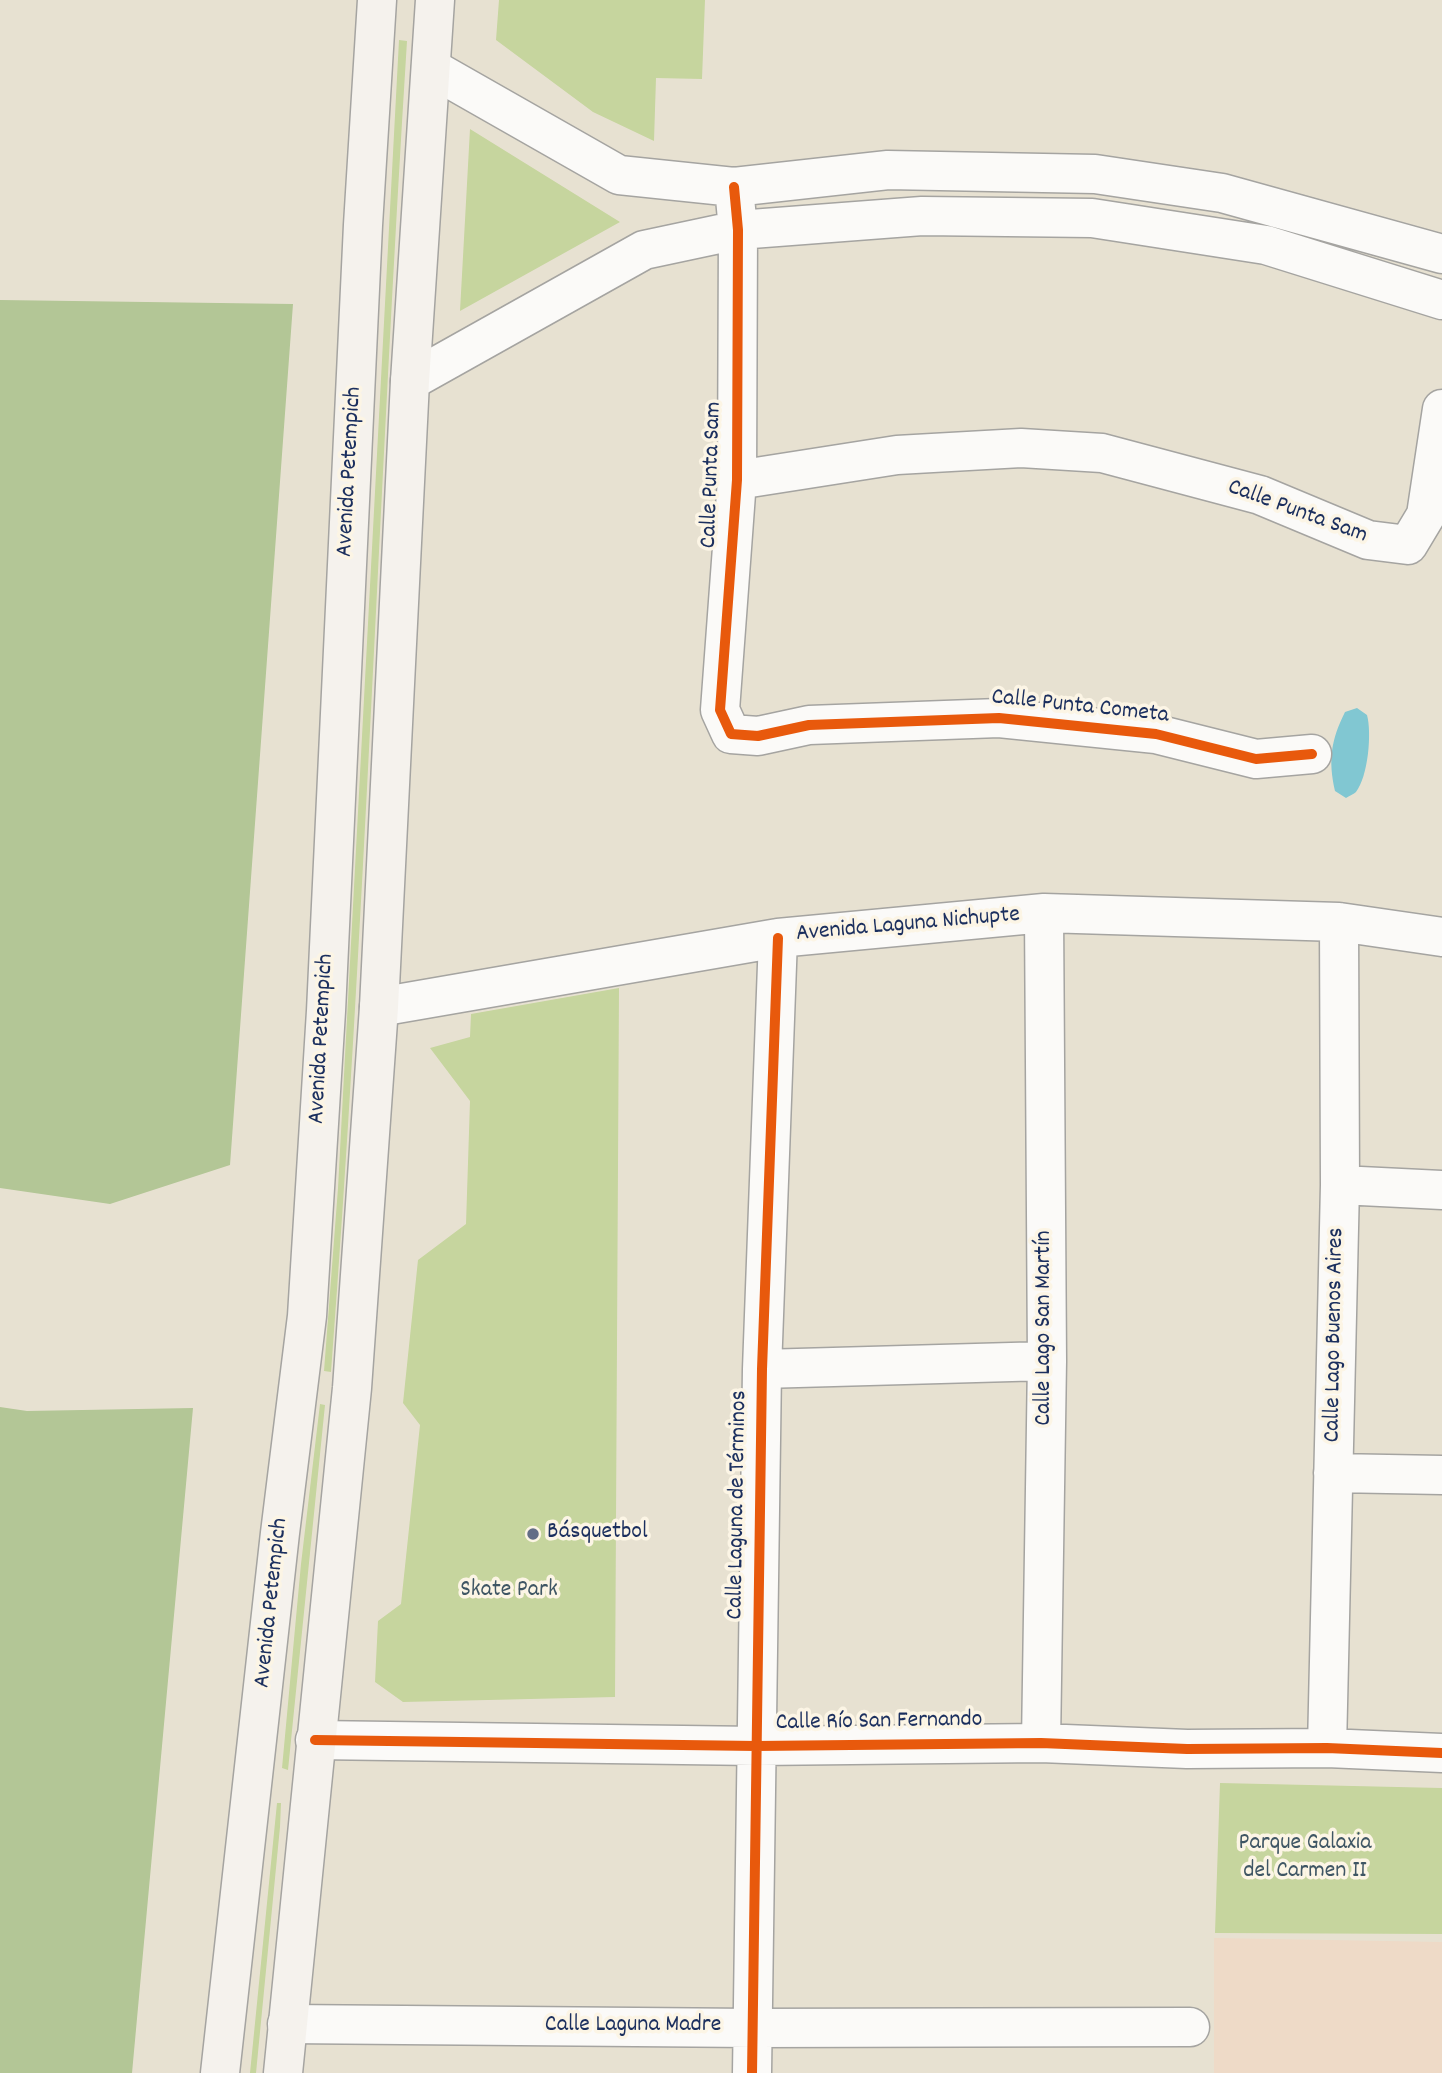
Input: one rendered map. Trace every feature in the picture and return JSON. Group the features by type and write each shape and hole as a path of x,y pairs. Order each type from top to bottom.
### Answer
{"main road":[{"name":"Avenida Petempich","path":"220,2073 307,1316 326,1012 363,225 377,0"},
{"path":"283,2073 352,1388 379,1007 410,381 435,0"}],"street":[{"path":"432,68 619,175 734,187 888,170 1095,174 1222,193 1442,254"},
{"name":"Calle Punta Sam","path":"734,187 738,230 737,480 720,710 731,734 758,736"},
{"path":"410,381 644,250 738,230 922,216 1092,218 1266,245 1442,300"},
{"name":"Calle Punta Sam","path":"737,480 897,455 1021,448 1102,453 1260,495 1368,540 1408,545 1426,515 1442,409"},
{"name":"Calle Punta Cometa","path":"758,736 809,725 999,718 1156,734 1256,759 1312,754"},
{"name":"Avenida Laguna Nichupte","path":"379,1007 778,938 1044,913 1339,922 1442,937"},
{"name":"Calle Lago San Martín","path":"1041,1743 1047,1361 1044,913"},
{"name":"Calle Lago Buenos Aires","path":"1327,1748 1339,1185 1339,922"},
{"name":"Calle Laguna de Términos","path":"752,2073 762,1369 778,938"},
{"path":"1339,1185 1442,1190"},
{"path":"762,1369 1047,1361"},
{"path":"1333,1473 1442,1475"},
{"name":"Calle Río San Fernando","path":"316,1741 756,1746 1041,1743 1187,1749 1327,1748 1442,1753"},
{"name":"Calle Laguna Madre","path":"286,2024 752,2028 1190,2027"}],"shaded area":[{"path":"1214,1938 1442,1942 1442,2073 1214,2073"}],"green space":[{"path":"499,0 705,0 702,79 656,78 654,141 593,112 496,40"},
{"path":"399,40 407,41 363,873 331,1372 324,1371 338,1188"},
{"path":"470,129 620,222 460,311"},
{"path":"0,300 293,304 230,1165 110,1204 0,1188"},
{"name":"Skate Park","path":"619,988 615,1697 403,1702 375,1682 378,1621 401,1604 420,1425 403,1403 418,1260 466,1224 470,1101 430,1048 470,1037 471,1014"},
{"path":"320,1404 325,1405 288,1770 282,1768 301,1564"},
{"path":"0,1407 27,1411 193,1408 132,2073 0,2073"},
{"name":"Parque Galaxia del Carmen II","path":"1220,1783 1442,1788 1442,1934 1215,1933"},
{"path":"277,1803 281,1803 280,1827 256,2073 250,2073"}],"water":[{"path":"1357,708 1367,715 1368,755 1360,785 1356,792 1346,798 1335,791 1332,750 1345,712"}],"cycle path":[{"path":"734,187 738,230 737,480 720,710 731,734 758,736 809,725 999,718 1156,734 1256,759 1312,754"},
{"path":"752,2073 762,1369 778,938"},
{"path":"315,1740 756,1746 1041,1743 1187,1749 1327,1748 1442,1753"}],"place":[{"name":"Básquetbol","path":"533,1534"}]}
